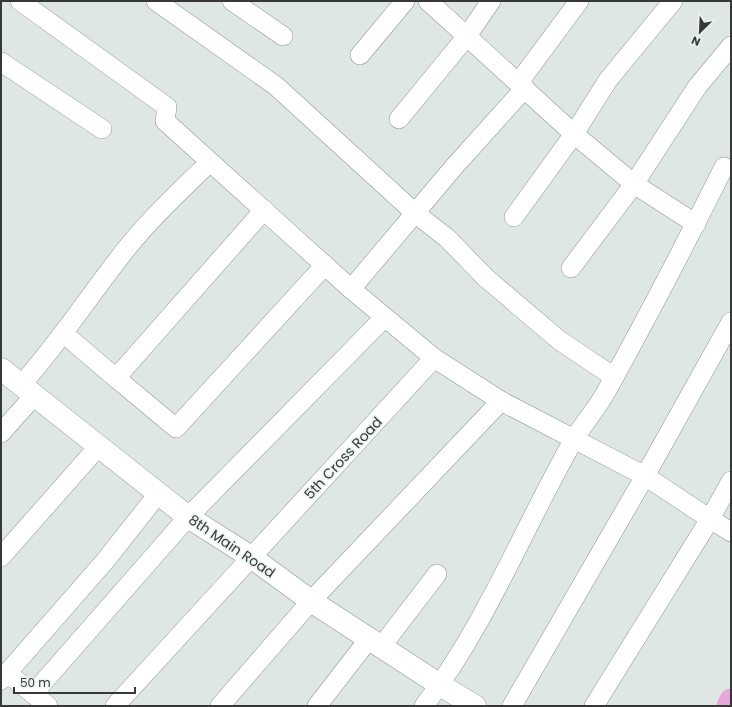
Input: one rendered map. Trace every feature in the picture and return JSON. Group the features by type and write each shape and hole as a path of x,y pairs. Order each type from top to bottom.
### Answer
{"main road":[{"path":"728,706 731,700"}],"street":[{"path":"20,1 167,106 165,122 384,318 434,358 501,401 645,476 731,532"},
{"path":"156,1 276,86 415,213 447,238 486,278 559,340 614,377"},
{"path":"232,1 283,36"},
{"path":"360,55 405,1"},
{"path":"428,1 522,85 574,134 634,184 696,224"},
{"path":"398,119 467,36 492,1"},
{"path":"351,289 522,85 579,1"},
{"path":"514,217 574,134 608,80 673,1"},
{"path":"571,268 634,184 697,87 731,46"},
{"path":"1,62 102,129"},
{"path":"1,433 28,391 45,359 127,248 155,216 210,162"},
{"path":"424,706 440,685 484,613 574,440 605,394 696,224 724,167"},
{"path":"116,378 264,210"},
{"path":"63,333 176,428 325,265"},
{"path":"158,494 105,561 4,677 40,700 188,517 384,318"},
{"path":"512,706 645,476 731,322"},
{"name":"5th Cross Road","path":"115,706 434,358"},
{"name":"8th Main Road","path":"1,369 188,517 251,557 311,601 475,706"},
{"path":"220,706 311,601 501,401"},
{"path":"1,557 98,447"},
{"path":"594,706 710,519 731,481"},
{"path":"317,706 437,574"}]}
